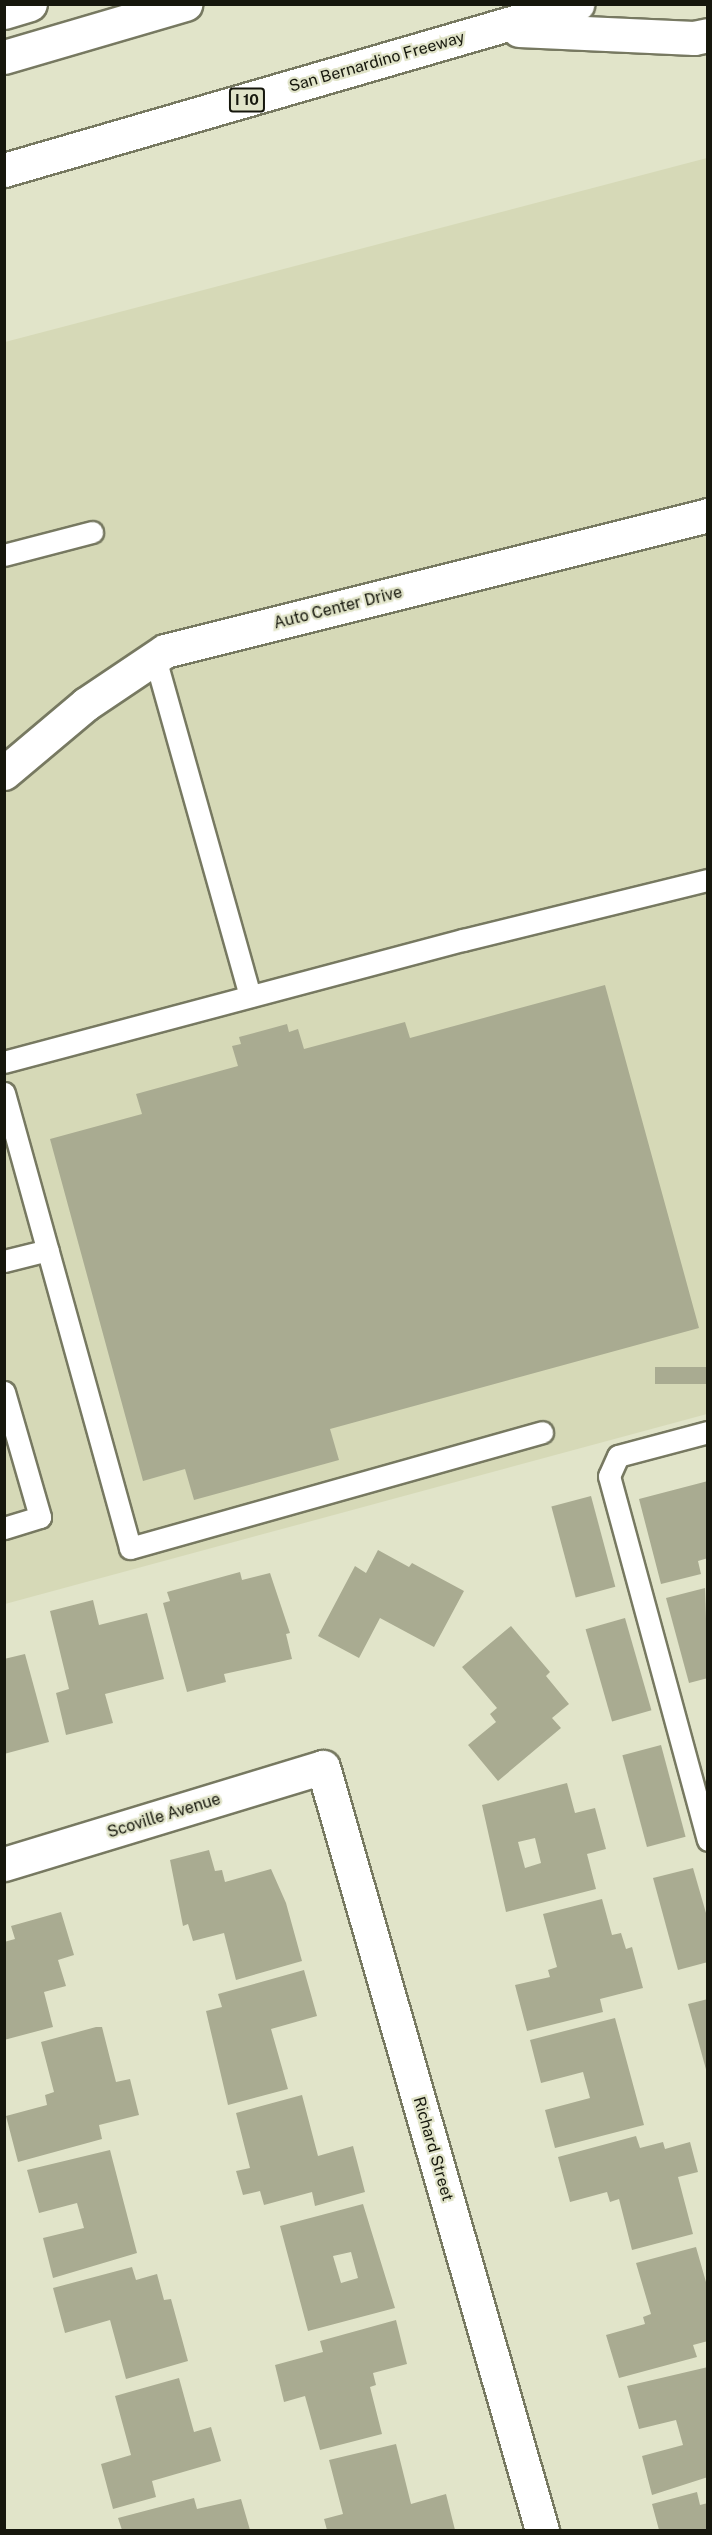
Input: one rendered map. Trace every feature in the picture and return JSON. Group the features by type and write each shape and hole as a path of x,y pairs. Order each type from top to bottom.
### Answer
{"main road":[{"path":"4,12 30,4"},
{"path":"4,57 185,4"},
{"name":"San Bernardino Freeway","path":"4,170 577,4"},
{"path":"490,29 694,38 708,35"},
{"name":"Auto Center Drive","path":"4,773 86,704 155,658 176,648 708,515"},
{"name":"Scoville Avenue","path":"4,1864 323,1767"},
{"name":"Richard Street","path":"323,1767 542,2530"}],"lane":[{"path":"4,555 92,532"},
{"path":"155,658 250,996"},
{"path":"4,1062 250,996 708,880"},
{"path":"4,1093 130,1548 542,1432"},
{"path":"4,1262 48,1250"},
{"path":"4,1392 40,1517 4,1528"},
{"path":"708,1432 618,1456 609,1476 708,1840"}],"shaded area":[{"path":"707,158 707,1414 5,1604 5,342"}],"building":[{"path":"605,985 699,1328 330,1429 339,1460 194,1500 185,1469 143,1481 50,1139 142,1114 136,1094 238,1066 232,1046 241,1044 239,1037 287,1024 289,1032 298,1029 304,1049 405,1022 410,1038"},
{"path":"655,1367 708,1367 708,1384 655,1384"},
{"path":"708,1481 708,1558 698,1561 701,1574 661,1584 639,1499"},
{"path":"591,1496 615,1587 576,1597 551,1507"},
{"path":"378,1550 409,1567 412,1563 464,1591 434,1647 380,1618 359,1658 318,1636 355,1566 366,1573"},
{"path":"240,1572 242,1580 270,1573 290,1633 286,1634 292,1659 224,1674 226,1682 187,1692 163,1603 170,1601 167,1592"},
{"path":"705,1588 708,1678 689,1683 666,1598"},
{"path":"93,1600 99,1625 147,1613 164,1679 105,1694 113,1723 66,1735 56,1693 69,1689 50,1611"},
{"path":"625,1618 651,1710 612,1722 586,1629"},
{"path":"511,1626 550,1672 546,1676 569,1704 552,1718 561,1728 498,1781 468,1745 496,1722 490,1714 497,1708 462,1667"},
{"path":"25,1654 49,1742 4,1754 4,1659"},
{"path":"661,1745 686,1837 647,1847 622,1755"},
{"path":"567,1783 575,1813 595,1808 606,1849 587,1854 596,1889 506,1912 482,1805","holes":["535,1838 541,1863 525,1868 518,1842"]},
{"path":"209,1850 215,1871 222,1870 225,1882 271,1869 286,1903 302,1961 236,1980 224,1933 193,1941 188,1924 183,1926 170,1860"},
{"path":"693,1868 708,1920 708,1962 678,1970 653,1878"},
{"path":"602,1899 612,1935 621,1933 626,1949 632,1947 643,1988 600,1999 603,2012 527,2031 515,1985 550,1977 548,1970 557,1967 543,1914"},
{"path":"61,1912 74,1955 58,1960 66,1986 44,1992 53,2027 4,2040 4,1942 15,1939 11,1926"},
{"path":"304,1970 317,2016 271,2029 288,2089 228,2105 206,2011 222,2007 218,1994"},
{"path":"708,1999 708,2073 707,2073 688,2004"},
{"path":"615,2018 644,2125 555,2148 545,2110 590,2098 583,2072 541,2083 530,2040"},
{"path":"102,2027 116,2082 130,2079 139,2115 99,2125 102,2139 18,2162 6,2116 47,2105 45,2095 54,2092 41,2042"},
{"path":"302,2095 318,2156 353,2146 365,2192 315,2206 312,2192 264,2205 260,2191 243,2195 236,2171 250,2168 236,2113"},
{"path":"636,2136 640,2148 663,2142 665,2149 690,2142 698,2172 678,2177 693,2234 632,2250 619,2199 610,2202 607,2192 570,2202 558,2157"},
{"path":"110,2150 137,2253 53,2278 43,2238 84,2228 77,2203 39,2213 27,2170"},
{"path":"363,2204 395,2308 308,2331 280,2226","holes":["351,2252 358,2278 341,2283 333,2256"]},
{"path":"696,2247 708,2289 708,2341 693,2345 697,2357 619,2378 606,2335 645,2324 643,2317 651,2314 636,2263"},
{"path":"132,2267 136,2280 157,2274 164,2300 171,2299 188,2361 126,2379 110,2320 65,2333 53,2288"},
{"path":"396,2320 407,2364 373,2373 376,2385 370,2387 382,2434 320,2450 305,2396 284,2402 275,2365 323,2352 320,2341"},
{"path":"708,2367 708,2477 652,2495 642,2456 683,2445 676,2420 639,2429 627,2386"},
{"path":"179,2378 194,2432 211,2427 221,2461 152,2481 156,2497 113,2509 101,2464 131,2455 115,2396"},
{"path":"396,2444 411,2504 446,2494 455,2530 327,2530 324,2519 343,2514 329,2460"},
{"path":"697,2492 700,2505 708,2503 708,2530 659,2530 652,2504"},
{"path":"194,2498 197,2509 241,2499 250,2530 122,2530 118,2518"}]}
